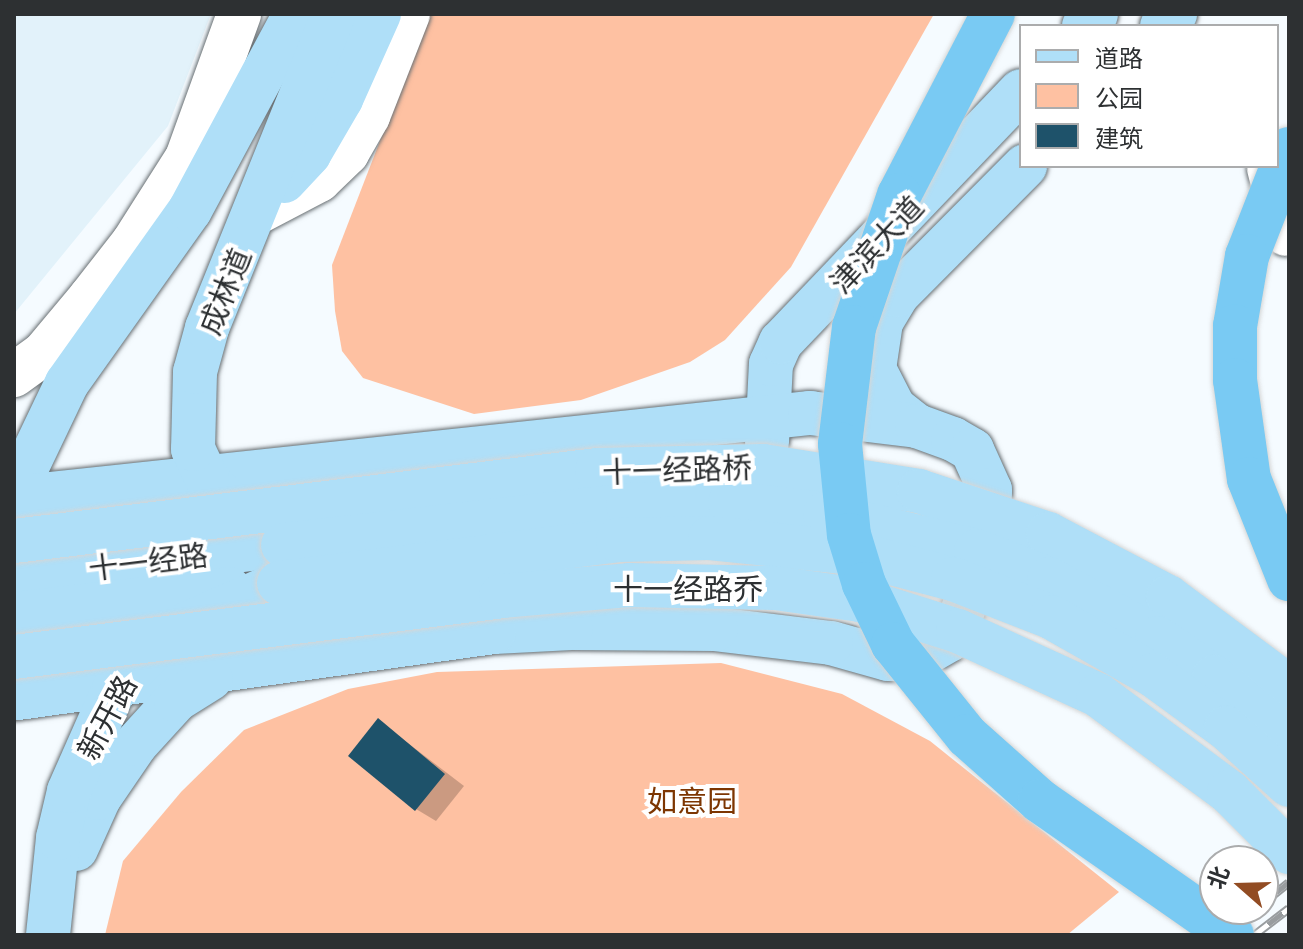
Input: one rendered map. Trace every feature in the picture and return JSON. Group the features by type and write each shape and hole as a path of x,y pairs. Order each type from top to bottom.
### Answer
{"highway":[{"path":"993,14 899,195 854,327 840,444 849,535 864,584 893,644 967,736 1040,801 1232,935"},
{"path":"1289,149 1247,256 1235,326 1235,380 1249,479 1289,579"}],"main road":[{"path":"190,210 269,14"},
{"path":"245,77 293,14"},
{"path":"14,496 67,383 190,210 293,14"},
{"name":"成林道","path":"281,564 254,529 207,479 193,449 195,372 207,328 334,14"},
{"path":"256,213 309,154 379,14"},
{"name":"津滨大道","path":"767,414 771,364 781,342 1019,93"},
{"name":"津滨大道","path":"917,426 894,408 874,369 881,322 897,295 1023,168"},
{"path":"667,425 726,400 781,342"},
{"path":"14,429 67,383"},
{"path":"14,496 207,479 767,414 859,416 917,426 972,450 990,490 989,530 978,572 949,640 916,659 888,659 831,643 771,635 628,627 494,632 114,689 14,699"},
{"path":"767,414 771,635"},
{"name":"十一经路桥","path":"14,541 597,470 763,466 919,491 1048,534 1168,597 1289,687"},
{"name":"十一经路桥","path":"281,564 628,505 730,503 825,514 976,551 1049,579 1157,638 1214,677 1289,740"},
{"path":"281,564 618,540 710,538 853,553 953,579 1051,617 1153,675 1226,728 1289,785"},
{"name":"十一经路","path":"14,579 281,564"},
{"name":"十一经路","path":"14,614 281,564"},
{"name":"新开路","path":"49,935 58,838 69,791 114,689 130,667 173,630 281,564"},
{"name":"十一经路乔","path":"14,657 486,597 629,585 775,588 860,600 958,631 1098,695 1229,792 1289,852"},
{"path":"49,935 68,869 99,798 154,722 220,672"}],"street":[{"path":"187,158 239,14"},
{"path":"256,213 319,180 347,153 368,116 408,14"},
{"path":"14,375 44,353 133,243 187,158 245,77"},
{"path":"1269,168 1286,234"}],"shaded area":[{"path":"14,14 211,14 168,126 14,314"}],"green space":[{"path":"429,14 934,14 791,267 725,340 690,362 581,400 474,414 363,378 342,351 335,311 332,265"},
{"name":"如意园","path":"721,663 842,694 930,741 1119,892 1067,935 105,935 123,861 181,792 244,730 348,689 437,672"}],"building":[{"path":"378,718 445,774 415,811 348,756"}],"railway":[{"path":"1279,890 1289,882"},
{"path":"1254,935 1289,908"},
{"path":"1222,935 1235,925"}]}
